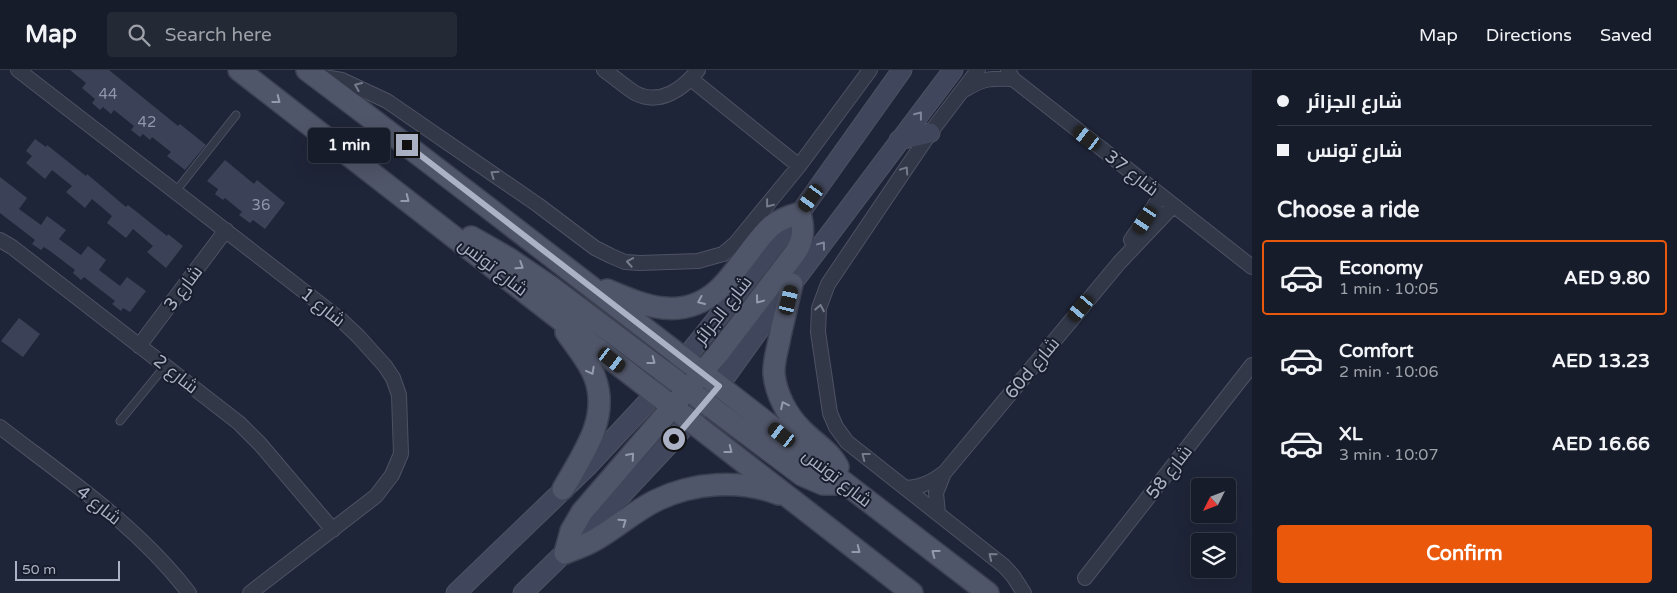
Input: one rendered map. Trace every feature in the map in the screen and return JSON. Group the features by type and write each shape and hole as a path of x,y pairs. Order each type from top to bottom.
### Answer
{"main road":[{"name":"شارع تونس","path":"239,70 912,593"},
{"name":"شارع الجزائر","path":"456,593 592,461 655,394 800,213 902,70"},
{"path":"523,593 602,516 713,394 792,284 953,70"},
{"name":"شارع تونس","path":"311,73 453,179 577,277 695,381 845,484 988,593"},
{"path":"899,140 930,133"},
{"path":"565,553 571,532 582,512 695,381 800,246 803,224 800,213 783,218 771,225 719,290 709,297 686,307 662,309 650,307 577,277"},
{"path":"431,219 483,244 530,272 678,367"},
{"path":"792,284 776,356 774,374 783,404 791,417 800,429 830,456 845,484"},
{"path":"554,315 595,377 600,401 595,431 563,489"},
{"path":"565,553 594,541 655,501 686,490 705,486 736,485 788,496"}],"street":[{"name":"شارع 1","path":"18,70 341,320 375,354 393,378 400,404 401,454 385,486 376,496 250,593"},
{"path":"604,70 637,94 650,97 673,93 681,89 695,75 799,166"},
{"path":"311,73 342,80 387,101 530,199 595,248 625,262 640,263 698,261 722,254 735,244 799,166 870,70"},
{"path":"978,70 930,133 828,284 822,297 818,320 828,405 836,427 847,442 1004,566 1024,593"},
{"name":"شارع 37","path":"961,92 983,80 1010,75 1252,267"},
{"name":"60d شارع","path":"1119,263 1131,241 1161,196"},
{"name":"60d شارع","path":"906,488 932,482 945,472 1119,263 1173,206"},
{"name":"شارع 3","path":"139,346 226,230"},
{"name":"شارع 2","path":"0,240 12,247 227,413 251,435 333,530"},
{"name":"شارع 58","path":"1085,578 1252,365"},
{"name":"شارع 4","path":"0,426 130,530 165,564 189,593"},
{"name":"60d شارع","path":"938,513 936,493 945,472"}],"lane":[{"path":"176,191 236,115"},
{"path":"120,421 165,366"}],"building":[{"path":"70,70 109,70 178,126 180,124 206,145 185,170 167,156 171,152 152,137 150,140 143,134 140,137 131,130 134,126 114,110 111,114 103,107 100,110 92,103 95,99 82,88 86,83"},
{"path":"35,139 46,147 47,145 86,176 87,174 126,207 128,205 167,236 168,234 183,246 166,268 147,252 153,246 133,229 126,238 107,223 112,216 92,199 85,208 66,192 72,186 52,170 45,179 26,163 32,156 26,151"},
{"path":"225,160 254,184 257,180 285,203 265,229 253,220 250,223 239,215 242,212 225,198 223,200 215,194 218,189 207,181"},
{"path":"0,177 27,198 19,209 41,225 47,216 66,230 59,239 81,255 88,246 106,260 99,270 120,286 127,277 146,291 130,312 123,308 121,311 112,304 115,301 84,277 81,280 73,273 75,270 50,251 44,247 41,250 32,244 35,240 0,213"},
{"path":"19,318 40,334 23,357 1,341"}],"route":[{"path":"407,145 719,386 674,439"}]}
